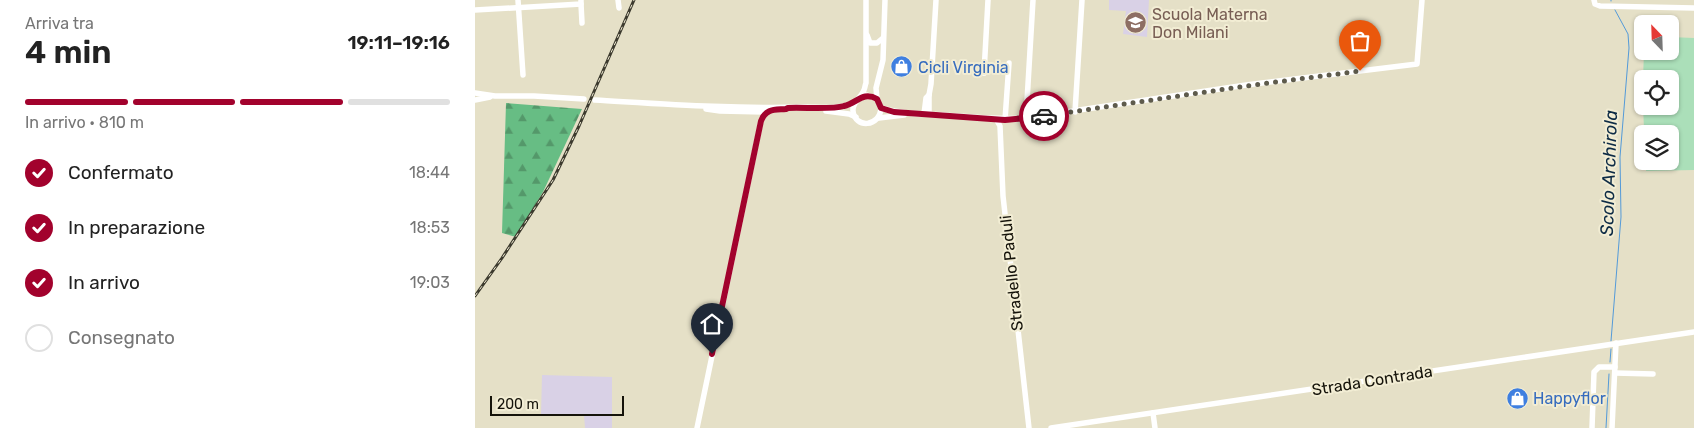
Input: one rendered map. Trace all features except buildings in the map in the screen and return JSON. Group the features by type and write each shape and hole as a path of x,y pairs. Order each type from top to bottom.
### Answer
{"street":[{"path":"519,0 523,75"},
{"path":"618,0 619,8"},
{"path":"855,117 853,109 856,100 864,90 866,82 866,0"},
{"path":"699,106 720,111 743,112 820,111 849,114 868,124 875,122 879,118 881,108 877,99 876,88 883,60 885,0"},
{"path":"924,114 931,84 937,0"},
{"path":"984,73 988,0"},
{"path":"1027,118 1033,0"},
{"path":"1075,112 1082,0"},
{"path":"881,108 894,112 1005,120 1075,112 1246,86 1417,64 1422,0"},
{"path":"1594,0 1597,5 1639,3 1694,8"},
{"path":"475,10 581,2 582,23"},
{"path":"865,23 870,43 877,43 883,38"},
{"path":"1005,120 1009,63"},
{"path":"475,93 495,96 584,99"},
{"path":"475,100 495,96"},
{"path":"595,100 727,107 836,108 844,107 867,96 877,99"},
{"path":"727,107 743,112"},
{"path":"697,428 761,121 769,110 788,108"},
{"path":"753,112 761,121"},
{"path":"879,118 924,114"},
{"name":"Stradello Paduli","path":"996,119 1000,126 1003,196 1029,428"},
{"name":"Strada Contrada","path":"1051,428 1694,332"},
{"path":"1613,428 1616,343"},
{"path":"1592,428 1595,370 1599,367 1653,374"},
{"path":"1153,413 1155,428"}],"shaded area":[{"name":"Scuola Materna Don Milani","path":"1109,0 1149,0 1147,37 1123,34 1126,11 1109,10"},
{"path":"542,375 612,377 612,428 585,428 584,415 541,415"}],"green space":[{"path":"1679,37 1694,38 1694,170 1646,171 1679,170 1679,125 1644,125 1643,115 1679,115 1679,70 1643,70 1644,60 1679,60"},
{"path":"506,103 582,109 543,192 516,237 502,233"}],"waterway":[{"name":"Scolo Archirola","path":"1611,341 1621,217 1620,157 1629,48 1628,34 1615,10"},
{"name":"Scolo Archirola","path":"1610,362 1611,349"},
{"name":"Scolo Archirola","path":"1606,428 1609,374"}],"railway":[{"path":"475,296 553,180 579,126 634,0"}],"way so far":[{"path":"1044,116 1360,71"}],"place":[{"name":"Scuola Materna Don Milani","path":"1136,23"},
{"name":"Cicli Virginia","path":"902,67"},
{"name":"Happyflor","path":"1517,398"}],"route":[{"path":"712,354 761,121 764,114 769,110 844,107 856,102 863,96 873,96 881,105 881,108 894,112 1005,120 1044,116"}]}
